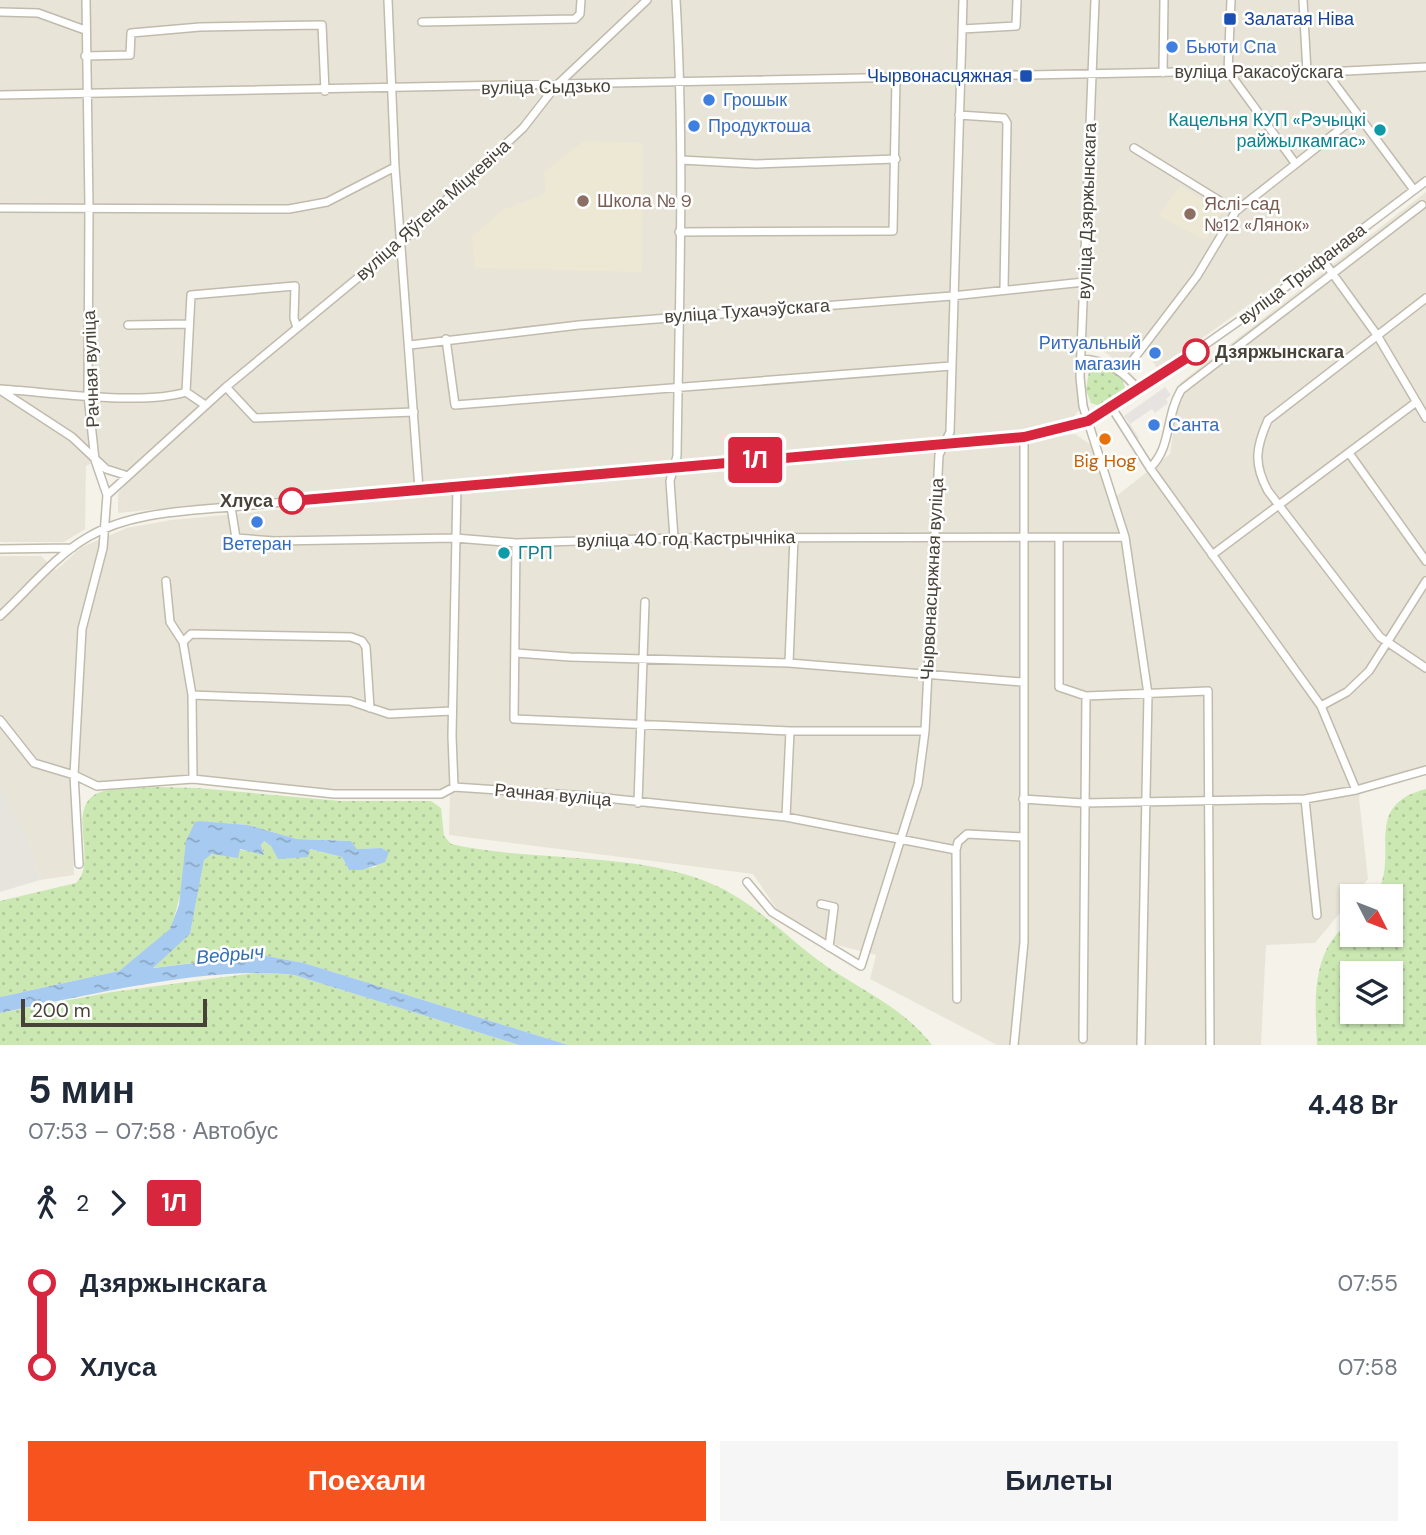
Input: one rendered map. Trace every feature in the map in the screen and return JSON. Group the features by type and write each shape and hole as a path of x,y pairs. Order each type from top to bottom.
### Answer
{"street":[{"name":"Рачная вуліца","path":"79,864 74,775 82,629 103,548 107,495 96,460 88,396 86,0"},
{"path":"388,0 395,166 419,489"},
{"path":"422,22 575,19 580,14 581,0"},
{"name":"вуліца Яўгена Міцкевіча","path":"107,495 205,405 400,243 523,128 555,86 647,0"},
{"path":"674,538 670,481 675,466 678,387 681,160 681,83 676,0"},
{"name":"Чырвонасцяжная вуліца","path":"747,882 772,912 861,966 918,784 925,731 939,455 950,432 963,0"},
{"path":"962,29 1016,26 1017,0"},
{"name":"вуліца Дзяржынскага","path":"1094,0 1080,359 1081,393 1125,537 1148,694 1141,1045"},
{"path":"1163,73 1164,0"},
{"path":"1231,0 1228,71 1295,163"},
{"path":"1303,0 1307,72"},
{"path":"0,12 38,13 85,30"},
{"path":"85,56 130,55 131,33 160,29 321,25 325,91"},
{"name":"вуліца Ракасоўскага","path":"1092,75 1228,71 1326,72 1426,67"},
{"path":"1326,72 1415,190"},
{"name":"вуліца Сыдзько","path":"0,95 393,90 1092,75"},
{"path":"679,232 893,231 896,79"},
{"path":"959,115 1003,118 1007,123 1004,289"},
{"path":"1123,373 1197,275 1236,211 1358,115"},
{"path":"1134,148 1236,211"},
{"path":"681,160 757,164 896,159"},
{"path":"0,208 289,209 327,202 395,166"},
{"name":"вуліца Трыфанава","path":"0,616 73,548 104,529 125,521 231,507 419,489 1024,437 1088,421 1139,391 1426,181"},
{"path":"1150,468 1162,457 1172,405 1181,390 1422,205"},
{"path":"1322,259 1377,335 1426,418"},
{"name":"вуліца Тухачэўскага","path":"410,345 678,316 952,296 1084,282"},
{"path":"187,392 191,295 295,286 294,318 297,328"},
{"path":"1426,298 1268,420 1257,444 1258,473 1279,506 1388,644 1426,668"},
{"path":"128,325 189,324"},
{"path":"446,340 455,405 951,366"},
{"path":"1080,359 1097,360 1123,373 1139,391"},
{"path":"226,387 255,418 414,412"},
{"path":"0,389 88,396 171,397 187,392"},
{"path":"0,389 72,437 96,460 121,476 129,476"},
{"path":"187,392 205,405"},
{"path":"1212,555 1415,403"},
{"path":"1112,408 1150,468 1321,706 1356,790"},
{"path":"1014,1045 1024,942 1024,437"},
{"path":"1349,453 1426,561"},
{"path":"454,787 452,711 457,486"},
{"name":"вуліца 40 год Кастрычніка","path":"231,507 236,537 275,541 455,538 516,543 674,538 1023,540 1125,537"},
{"path":"789,663 794,537"},
{"path":"1059,538 1059,687 1086,696 1208,691 1210,1045"},
{"path":"516,543 514,719 790,731 925,731"},
{"path":"0,549 73,548"},
{"path":"166,581 170,622 183,642 192,695 193,779"},
{"path":"1321,706 1359,683 1388,644 1426,581"},
{"path":"638,803 645,602"},
{"path":"183,642 191,634 351,637 362,641 366,647 370,708"},
{"path":"516,653 789,663 1022,682"},
{"path":"192,695 350,701 389,714 452,711"},
{"path":"1083,1039 1086,696"},
{"path":"0,720 34,763 74,775"},
{"path":"786,817 790,731"},
{"path":"1023,799 1083,803 1305,799 1356,790 1426,770"},
{"name":"Рачная вуліца","path":"74,775 97,786 193,779 334,794 441,794 454,787 786,817 956,850"},
{"path":"1305,799 1317,915"},
{"path":"957,999 958,842 967,834 1023,837"},
{"path":"821,904 834,907 829,947"}],"shaded area":[{"path":"0,0 1426,0 1426,177 1158,370 1141,342 1124,365 1087,341 1076,340 1079,410 1070,422 1024,432 418,483 118,513 118,493 134,476 98,460 86,466 85,529 64,542 0,542"},
{"name":"Школа № 9","path":"584,141 643,143 642,272 475,268 472,237 503,210 546,193 544,172"},
{"name":"Яслі-сад №12 «Лянок»","path":"1180,186 1222,212 1205,240 1159,216"},
{"path":"1426,192 1426,766 1362,785 1359,798 1368,879 1364,884 1340,884 1340,913 1315,943 1266,945 1261,1045 997,1045 870,979 876,955 833,944 778,911 753,874 449,835 450,795 446,789 334,791 195,775 97,783 71,770 74,875 40,880 28,839 0,786 0,556 41,556 56,570 82,547 127,528 171,520 1075,434 1091,445 1110,501 1170,454 1180,383"},
{"path":"1165,387 1171,395 1166,399 1168,403 1155,413 1152,409 1130,424 1139,438 1136,441 1125,426 1129,423 1124,416"},
{"path":"0,785 28,839 40,880 0,892"}],"green space":[{"path":"1098,363 1120,375 1125,387 1122,394 1100,406 1091,403 1086,390 1089,371"},
{"path":"197,788 340,801 431,801 441,808 444,836 451,844 517,854 622,862 689,875 719,887 748,904 812,956 883,1001 909,1021 932,1045 568,1045 304,963 261,955 151,968 190,934 204,859 211,855 233,850 264,854 261,844 264,841 271,846 309,849 342,857 349,870 376,867 381,848 357,849 351,841 297,839 248,825 200,821 171,929 119,971 0,997 0,901 76,883 82,873 84,860 85,807 91,797 110,790"},
{"path":"1426,789 1426,1045 1317,1045 1318,976 1329,945 1339,931 1340,947 1404,947 1404,884 1381,884 1385,865 1388,820 1394,807 1406,797"},
{"path":"262,972 294,975 519,1045 0,1045 0,1013 112,992"}],"water":[{"path":"195,822 248,825 297,839 351,841 357,849 381,848 389,852 385,862 362,870 349,870 342,857 310,849 308,857 278,859 271,846 264,841 261,845 264,855 240,849 238,858 212,854 204,860 190,934 153,968 261,955 304,963 568,1045 519,1045 294,975 260,973 224,974 147,984 0,1013 0,997 119,971 170,929 179,905 186,841"}],"bus line":[{"name":"1Л","path":"292,501 1024,437 1088,421 1139,391 1196,352"}],"place":[{"name":"Залатая Ніва","path":"1230,19"},
{"name":"Бьюти Спа","path":"1172,47"},
{"name":"Чырвонасцяжная","path":"1026,76"},
{"name":"Грошык","path":"709,100"},
{"name":"Продуктоша","path":"694,126"},
{"name":"Кацельня КУП «Рэчыцкі райжылкамгас»","path":"1380,130"},
{"name":"Школа № 9","path":"583,201"},
{"name":"Яслі-сад №12 «Лянок»","path":"1190,214"},
{"name":"Дзяржынскага","path":"1196,352"},
{"name":"Ритуальный магазин","path":"1155,353"},
{"name":"Санта","path":"1154,425"},
{"name":"Big Hog","path":"1105,439"},
{"name":"Хлуса","path":"292,501"},
{"name":"Ветеран","path":"257,522"},
{"name":"ГРП","path":"504,553"}],"water label":[{"name":"Ведрыч","path":"230,954"}]}
